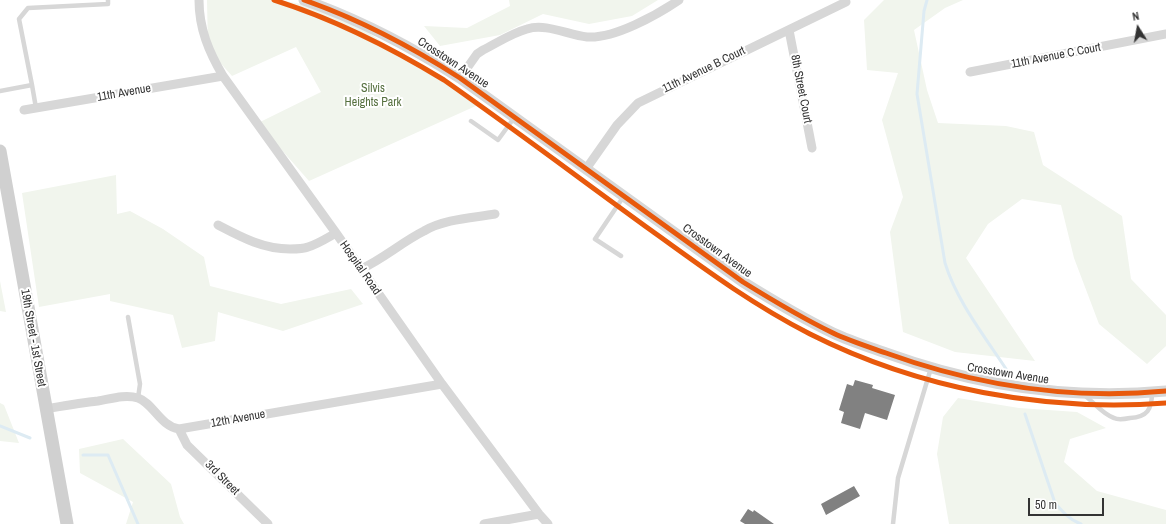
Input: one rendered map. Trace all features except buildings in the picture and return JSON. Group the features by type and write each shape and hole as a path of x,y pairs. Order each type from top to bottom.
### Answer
{"main road":[{"name":"19th Street - 1st Street","path":"0,151 66,524"}],"street":[{"name":"Hospital Road","path":"199,0 204,39 211,56 223,76 442,384 548,524"},
{"name":"Crosstown Avenue","path":"304,0 334,10 416,50 460,78 515,117 743,282 779,304 834,333 865,346 931,368 969,379 997,384 1034,390 1117,395 1166,391"},
{"path":"460,78 478,54 483,50 527,29 540,28 588,37 603,36 624,30 679,0"},
{"name":"11th Avenue B Court","path":"586,169 617,125 638,103 846,2"},
{"name":"8th Street Court","path":"789,30 812,148"},
{"name":"11th Avenue C Court","path":"970,72 1166,34"},
{"name":"11th Avenue","path":"24,110 223,76"},
{"path":"361,269 372,264 416,235 434,226 447,222 495,214"},
{"path":"218,225 257,244 283,249 308,248 336,233"},
{"name":"12th Avenue","path":"179,429 442,384"},
{"path":"45,409 121,397 138,398 166,423 173,428 179,429"},
{"name":"3rd Street","path":"179,429 188,445 268,524"},
{"path":"484,524 539,514"}],"lane":[{"path":"68,0 68,6"},
{"path":"36,108 20,19 28,8 108,4 108,0"},
{"path":"0,90 32,85"},
{"path":"471,121 498,140 515,117"},
{"path":"620,256 595,239 624,196"},
{"path":"128,317 140,384 138,398"},
{"path":"893,524 898,478 931,368"},
{"path":"1081,393 1106,414 1115,419 1138,418 1146,415 1151,404 1152,392"}],"green space":[{"name":"Silvis Heights Park","path":"207,0 279,0 334,10 478,105 309,181 258,123 321,92 296,47 232,76 208,49"},
{"path":"509,0 658,0 632,16 589,24 543,14 500,35 440,46 424,26 467,28 510,6"},
{"path":"884,0 963,0 945,8 914,30 927,90 938,123 1006,126 1034,132 1043,165 1122,216 1131,279 1166,315 1166,346 1147,364 1099,324 1074,258 1061,205 1022,199 988,224 966,258 1035,361 955,352 903,332 890,232 903,197 882,120 898,73 867,70 864,20"},
{"path":"116,175 117,214 130,211 163,229 204,257 210,286 281,304 351,289 363,304 283,331 218,312 215,341 182,348 173,315 110,301 110,294 39,307 22,193"},
{"path":"0,281 6,312 0,311"},
{"path":"958,398 1019,408 1077,412 1106,428 1070,439 1064,462 1097,491 1166,510 1166,524 949,524 937,454 943,417"},
{"path":"0,403 4,405 19,443 0,441"},
{"path":"123,439 171,484 180,517 184,524 126,524 133,502 80,473 79,449"}],"waterway":[{"path":"927,0 924,11 917,94 945,263 964,306 1008,372"},
{"path":"1025,414 1055,503 1070,518 1081,524"},
{"path":"0,426 30,438"},
{"path":"83,455 108,455 138,524"}],"cycle path":[{"path":"274,0 340,25 403,56 444,80 729,286 789,323 852,353 894,369 938,382 1028,400 1074,404 1120,405 1166,403"},
{"path":"304,0 385,34 460,78 743,282 787,309 846,339 955,374 1024,388 1095,394 1166,391"}]}
